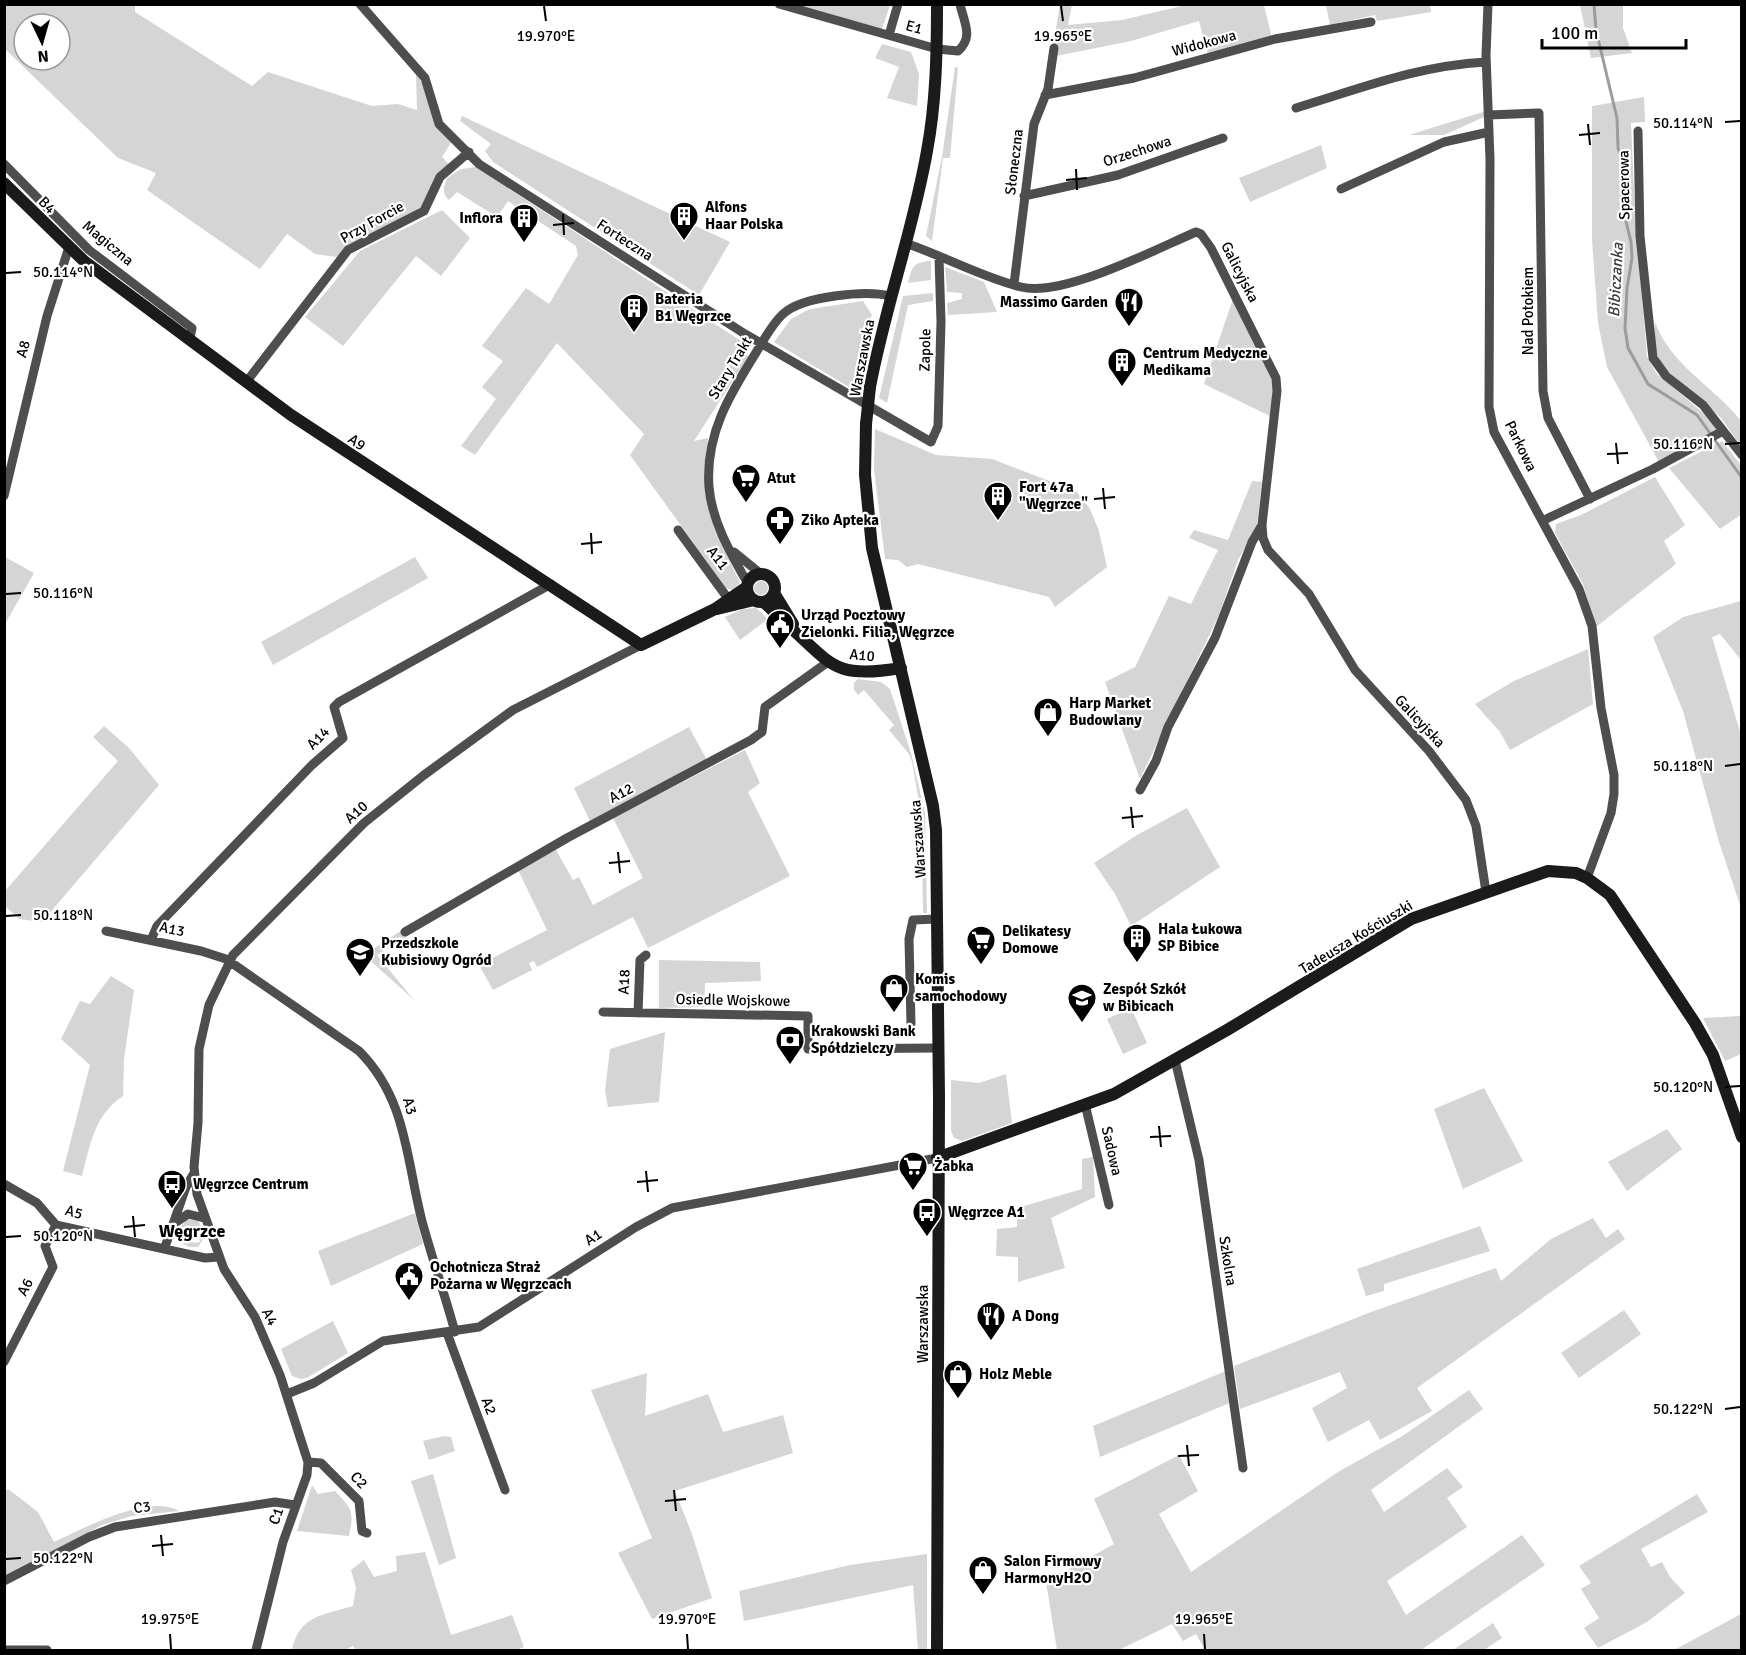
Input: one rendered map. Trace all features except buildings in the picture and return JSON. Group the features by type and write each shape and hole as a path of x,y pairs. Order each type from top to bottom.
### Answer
{"street":[{"name":"Forteczna","path":"360,4 425,78 439,124 479,164 762,344 931,442"},
{"name":"E1","path":"779,4 937,49"},
{"path":"889,35 898,4"},
{"name":"Warszawska","path":"937,4 937,49 928,148 890,296 870,387 866,423 865,475 870,532 933,806 938,1048 937,1650"},
{"path":"937,49 958,51 967,43 968,34 960,4"},
{"name":"Parkowa","path":"1488,4 1486,62 1489,115 1490,407 1494,432 1580,589 1592,626 1601,708 1614,775 1611,813 1587,878"},
{"name":"Widokowa","path":"1046,95 1134,78 1275,39 1371,21"},
{"name":"Słoneczna","path":"1014,284 1034,124 1046,95 1054,48"},
{"path":"1296,108 1396,76 1445,64 1486,62"},
{"name":"Nad Potokiem","path":"1489,115 1539,113 1543,391 1548,418 1590,499"},
{"name":"Spacerowa","path":"1638,131 1640,236 1653,358 1666,376 1703,405 1720,432 1742,455"},
{"path":"1341,189 1444,142 1489,132"},
{"name":"Orzechowa","path":"1024,196 1118,175 1223,138"},
{"name":"Przy Forcie","path":"247,381 348,250 424,211 440,177 469,152"},
{"name":"Magiczna","path":"4,164 84,245 192,328 190,339"},
{"name":"B4","path":"4,183 69,247"},
{"name":"Galicyjska","path":"905,243 1022,288 1045,288 1075,282 1196,232 1201,234 1211,248 1276,378 1277,391 1262,525 1268,550 1309,594 1355,670 1429,751 1466,800 1476,826 1486,892"},
{"name":"A9","path":"69,247 291,415 365,466 551,584 641,645"},
{"name":"A8","path":"4,496 47,316 69,247"},
{"name":"Zapole","path":"931,442 938,426 941,322 939,257"},
{"name":"Stary Trakt","path":"748,586 718,525 711,497 710,453 724,405 783,314 809,301 869,293 890,296"},
{"path":"1544,520 1720,432"},
{"name":"Galicyjska","path":"1140,790 1156,761 1168,728 1215,638 1252,542 1262,525"},
{"name":"A11","path":"678,530 731,603"},
{"name":"Stary Trakt","path":"730,548 761,574"},
{"path":"761,574 772,579 775,587 774,593 759,601 748,586 753,577 761,574"},
{"name":"A14","path":"151,939 157,926 312,765 344,738 334,707 339,702 551,584"},
{"name":"A10","path":"731,603 748,586"},
{"name":"A10","path":"774,593 798,633"},
{"name":"A10","path":"219,1257 204,1218 194,1173 200,1039 209,1005 229,961 364,823 424,775 513,710 641,645 731,603 759,601 798,633 828,662 843,669 864,674 901,668"},
{"name":"A12","path":"405,932 567,838 751,740 762,732 765,707 828,662"},
{"name":"Tadeusza Kościuszki","path":"937,1158 1114,1094 1404,923 1429,911 1548,872 1576,873 1610,895 1695,1023 1713,1056 1741,1133"},
{"path":"911,1024 909,939 913,920 937,918"},
{"name":"A13","path":"106,931 201,951 229,961"},
{"name":"A18","path":"638,1013 640,960 646,955"},
{"name":"A3","path":"229,961 359,1051 378,1070 394,1104 407,1148 429,1250 451,1332"},
{"name":"Osiedle Wojskowe","path":"603,1012 808,1016 808,1049 938,1048"},
{"name":"Szkolna","path":"1175,1060 1199,1160 1243,1468"},
{"name":"Sadowa","path":"1085,1104 1109,1205"},
{"name":"A1","path":"287,1394 314,1383 383,1341 479,1327 630,1231 672,1208 937,1158"},
{"name":"A10","path":"165,1247 186,1187 194,1173"},
{"name":"A5","path":"4,1184 37,1203 56,1225 165,1247 205,1258 219,1257"},
{"path":"174,1225 188,1214 204,1218"},
{"name":"A6","path":"4,1362 52,1267 45,1246 56,1225"},
{"name":"A4","path":"219,1257 255,1317 287,1394"},
{"name":"A2","path":"451,1332 505,1490"},
{"path":"287,1394 308,1462"},
{"name":"C1","path":"256,1650 281,1549 307,1475 308,1462"},
{"name":"C2","path":"308,1462 321,1463 353,1494 360,1506 362,1531 367,1533"},
{"name":"C3","path":"4,1581 89,1537 115,1527 275,1502 295,1505"},
{"path":"4,1650 47,1650"}],"shaded area":[{"path":"4,5 135,5 135,12 252,86 268,72 372,106 398,104 417,110 416,74 426,92 437,124 452,141 442,157 449,164 423,206 337,257 315,254 287,234 260,269 147,190 156,173 118,158 29,72 72,72 72,12 12,12 12,56 5,49"},
{"path":"793,5 890,5 882,29"},
{"path":"1060,5 1072,5 1068,25 1122,20 1186,5 1264,5 1272,38 1208,55 1199,21 1131,41 1051,57"},
{"path":"1326,5 1430,5 1431,12 1377,21 1375,15 1330,25"},
{"path":"1580,5 1623,5 1623,28 1632,53 1591,58"},
{"path":"882,44 911,52 919,74 917,106 887,98 899,67 875,58"},
{"path":"955,67 958,68 950,158 943,158 932,241 926,236 942,157"},
{"path":"1644,97 1645,122 1631,123 1635,213 1647,356 1656,373 1714,422 1716,430 1659,462 1607,367 1598,323 1592,240 1592,106"},
{"path":"1486,111 1484,117 1444,135 1409,135"},
{"path":"462,116 730,242 699,295 493,162 485,151 491,144 460,121"},
{"path":"1321,145 1327,168 1250,202 1239,178"},
{"path":"476,167 744,343 748,357 694,441 708,438 707,498 722,545 740,583 733,590 726,588 630,455 644,434 557,343 475,455 461,446 496,399 482,387 503,361 482,346 526,288 549,304 578,255 576,246 508,201 497,217 457,192 449,200 446,198 444,187 447,178 461,169"},
{"path":"442,210 470,238 441,276 416,256 343,346 305,317 360,251"},
{"path":"931,261 931,280 908,283 917,264"},
{"path":"945,267 984,282 997,312 948,315 947,303 962,299 962,293 947,292"},
{"path":"933,293 933,301 908,305 887,403 879,398 903,296"},
{"path":"1233,299 1273,379 1272,417 1204,384"},
{"path":"863,301 872,315 866,333 859,381 854,390 774,342 791,319 810,309"},
{"path":"1655,322 1671,351 1741,421 1741,446 1721,418 1659,363 1654,348"},
{"path":"875,429 936,455 992,459 1076,491 1090,509 1099,531 1107,567 1055,607 1049,597 918,564 907,567 898,560 885,559 874,469"},
{"path":"1722,441 1741,465 1742,514 1720,529 1669,468"},
{"path":"1655,477 1685,525 1664,541 1676,564 1596,627 1583,584 1555,533 1556,524 1581,515"},
{"path":"1252,481 1262,482 1257,526 1238,560 1219,615 1140,779 1105,682 1135,667 1169,596 1191,604 1218,550 1189,538 1194,530 1228,540"},
{"path":"5,557 34,573 5,624"},
{"path":"415,557 428,578 273,665 261,642"},
{"path":"761,581 766,583 768,588 766,593 761,595 756,593 754,588 756,583"},
{"path":"1741,601 1741,660 1720,634 1712,637 1741,735 1741,908 1719,842 1683,711 1653,637 1683,617"},
{"path":"756,608 768,619 740,640 725,617 743,609"},
{"path":"1588,649 1593,704 1510,750 1500,732 1475,704 1514,681"},
{"path":"858,679 881,682 890,689 911,753 925,813 927,913 923,913 922,845 925,835 912,762 909,754 889,730 894,725 864,690 858,695 854,690 854,683"},
{"path":"104,726 129,748 159,785 42,922 19,919 5,906 5,891 118,761 93,737"},
{"path":"689,727 708,762 590,821 574,788"},
{"path":"745,750 760,783 748,792 790,876 648,948 633,917 537,967 534,961 529,963 532,970 493,990 479,965 547,930 518,870 556,850 573,880 579,877 593,905 643,878 613,818"},
{"path":"1187,808 1220,867 1131,926 1115,894 1094,863 1137,835"},
{"path":"402,930 406,937 377,955 414,1000 364,955"},
{"path":"659,960 760,962 761,981 705,983 704,1007 659,1008"},
{"path":"111,976 134,990 124,1059 123,1096 114,1103 100,1121 91,1142 82,1176 63,1171 90,1065 61,1039 80,1001 90,1004"},
{"path":"1131,1008 1147,1043 1123,1054 1107,1019"},
{"path":"1741,1016 1741,1054 1725,1061 1703,1018"},
{"path":"665,1032 659,1102 608,1107 605,1091 610,1049"},
{"path":"1006,1074 1012,1123 962,1141 954,1138 951,1131 951,1080 979,1083"},
{"path":"1484,1088 1523,1161 1463,1189 1434,1109"},
{"path":"1667,1129 1682,1149 1627,1191 1608,1162"},
{"path":"1093,1157 1095,1197 1051,1218 1065,1268 1018,1282 1018,1257 996,1256 997,1229 1017,1227 1017,1208 1082,1189 1082,1159"},
{"path":"415,1213 423,1244 331,1286 318,1251"},
{"path":"1593,1218 1606,1238 1618,1229 1625,1239 1417,1388 1432,1411 1380,1440 1369,1420 1328,1442 1312,1408 1347,1388 1340,1372 1240,1409 1234,1366 1371,1312 1496,1268 1501,1281 1551,1239"},
{"path":"187,1219 198,1221 205,1232 178,1230"},
{"path":"1480,1226 1490,1251 1384,1284 1384,1291 1366,1296 1357,1269"},
{"path":"177,1234 190,1235 193,1243 200,1242 198,1236 205,1236 198,1247 189,1247 178,1240"},
{"path":"1624,1310 1641,1334 1579,1378 1561,1353"},
{"path":"333,1321 348,1353 307,1378 292,1376 281,1349"},
{"path":"1226,1371 1232,1402 1100,1457 1093,1426"},
{"path":"647,1373 645,1416 708,1394 723,1432 783,1415 793,1453 675,1491 692,1534 712,1598 652,1619 618,1553 652,1538 591,1390"},
{"path":"1469,1390 1483,1409 1371,1490 1384,1512 1447,1468 1463,1487 1447,1498 1467,1527 1387,1581 1406,1615 1522,1535 1545,1565 1421,1650 1205,1650 1196,1634 1183,1641 1172,1624 1119,1650 1057,1650 1046,1582 1114,1544 1094,1499 1179,1455 1198,1491 1159,1514 1191,1572 1338,1472 1404,1435"},
{"path":"444,1436 451,1437 455,1451 429,1460 423,1441"},
{"path":"433,1474 456,1558 439,1565 411,1481"},
{"path":"312,1485 318,1494 335,1491 349,1507 352,1516 349,1536 297,1531"},
{"path":"8,1489 38,1512 54,1542 134,1509 151,1506 179,1511 132,1516 102,1525 5,1578 4,1492"},
{"path":"1697,1494 1708,1512 1641,1549 1651,1567 1662,1562 1670,1577 1685,1593 1647,1622 1598,1648 1584,1628 1599,1618 1581,1589 1591,1583 1579,1566"},
{"path":"425,1552 451,1635 512,1615 524,1647 516,1650 356,1650 353,1646 345,1650 292,1650 295,1638 307,1623 314,1618 353,1606 356,1588 351,1570 364,1560 374,1577 397,1571 396,1556"},
{"path":"927,1554 927,1650 918,1650 913,1585 744,1621 739,1591 850,1565"},
{"path":"1741,1614 1741,1650 1674,1650"},
{"path":"1493,1623 1502,1638 1484,1650 1453,1650"}],"waterway":[{"name":"Bibiczanka","path":"1594,4 1596,30 1617,118 1618,148 1622,160 1622,205 1631,242 1632,258 1627,288 1625,328 1628,348 1648,384 1697,415 1742,478"}],"place":[{"name":"Alfons Haar Polska","path":"684,242"},
{"name":"Inflora","path":"524,244"},
{"name":"Massimo Garden","path":"1129,328"},
{"name":"Bateria B1 Węgrzce","path":"634,334"},
{"name":"Centrum Medyczne Medikama","path":"1122,388"},
{"name":"Atut","path":"746,504"},
{"name":"Fort 47a \"Węgrzce\"","path":"998,522"},
{"name":"Ziko Apteka","path":"780,546"},
{"name":"Urząd Pocztowy Zielonki. Filia, Węgrzce","path":"780,650"},
{"name":"Harp Market Budowlany","path":"1048,738"},
{"name":"Hala Łukowa SP Bibice","path":"1137,964"},
{"name":"Delikatesy Domowe","path":"981,966"},
{"name":"Przedszkole Kubisiowy Ogród","path":"360,978"},
{"name":"Komis samochodowy","path":"894,1014"},
{"name":"Zespół Szkół w Bibicach","path":"1082,1024"},
{"name":"Krakowski Bank Spółdzielczy","path":"790,1066"},
{"name":"Żabka","path":"913,1192"},
{"name":"Węgrzce Centrum","path":"172,1210"},
{"name":"Węgrzce A1","path":"927,1238"},
{"name":"Ochotnicza Straż Pożarna w Węgrzcach","path":"409,1302"},
{"name":"A Dong","path":"991,1342"},
{"name":"Holz Meble","path":"958,1400"},
{"name":"Salon Firmowy HarmonyH2O","path":"983,1596"}],"district":[{"name":"Węgrzce","path":"192,1231"}]}
